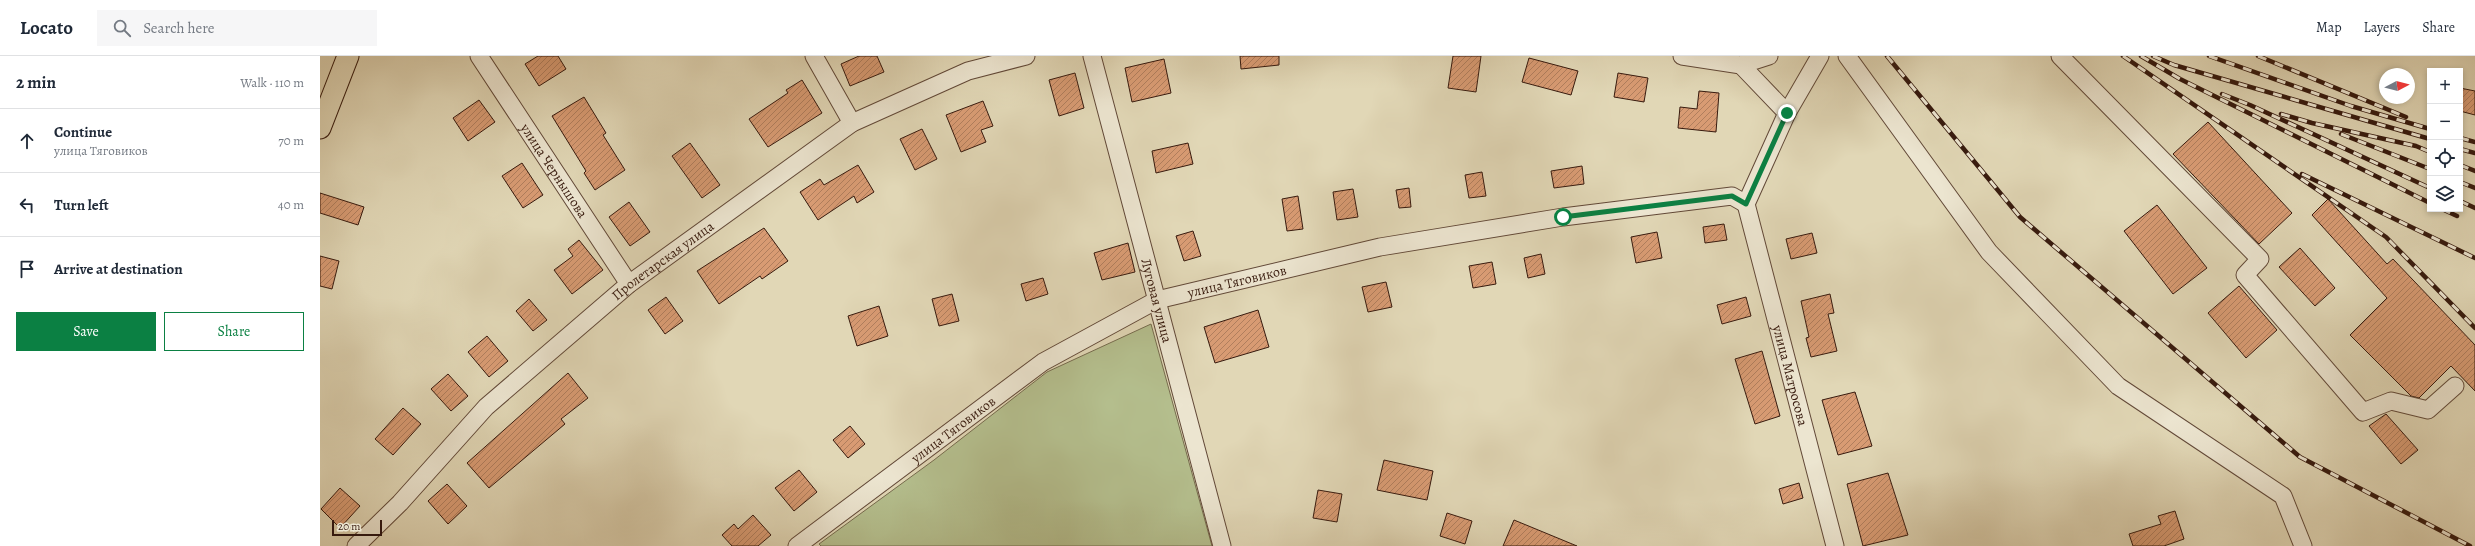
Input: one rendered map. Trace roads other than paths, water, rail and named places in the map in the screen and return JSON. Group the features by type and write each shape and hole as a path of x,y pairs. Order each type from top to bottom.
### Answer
{"main road":[{"path":"320,128 348,56"}],"street":[{"name":"улица Чернышова","path":"479,56 629,284"},
{"path":"814,56 852,123"},
{"name":"Пролетарская улица","path":"356,546 400,503 486,407 629,284 852,123 968,71 1026,56"},
{"name":"Луговая улица","path":"1092,56 1222,546"},
{"path":"1682,56 1741,65 1769,56"},
{"path":"1746,204 1787,113 1820,56"},
{"path":"1846,56 1989,252 2118,386 2283,496 2303,546"},
{"path":"2060,56 2260,259 2245,276 2363,412 2391,401 2428,410 2455,386"},
{"path":"1741,65 1787,113"},
{"name":"улица Тяговиков","path":"797,546 1043,362 1157,300 1380,247 1555,218 1732,196 1746,204"},
{"name":"улица Матросова","path":"1746,204 1835,546"}],"railway":[{"path":"1887,56 2020,217 2300,457 2470,546"},
{"path":"2123,56 2386,237 2475,328"},
{"path":"2141,56 2180,79 2427,202"},
{"path":"2153,56 2174,65 2427,138"},
{"path":"2209,56 2351,106 2427,128"},
{"path":"2258,56 2406,117"},
{"path":"2222,94 2250,105 2427,187"},
{"path":"2281,114 2312,123 2416,146 2427,151"},
{"path":"2341,134 2427,168"},
{"path":"2463,139 2475,142"},
{"path":"2463,150 2475,153"},
{"path":"2463,166 2475,171"},
{"path":"2302,174 2475,258"},
{"path":"2463,183 2475,188"},
{"path":"2463,202 2475,208"},
{"path":"2448,212 2457,216"}]}
